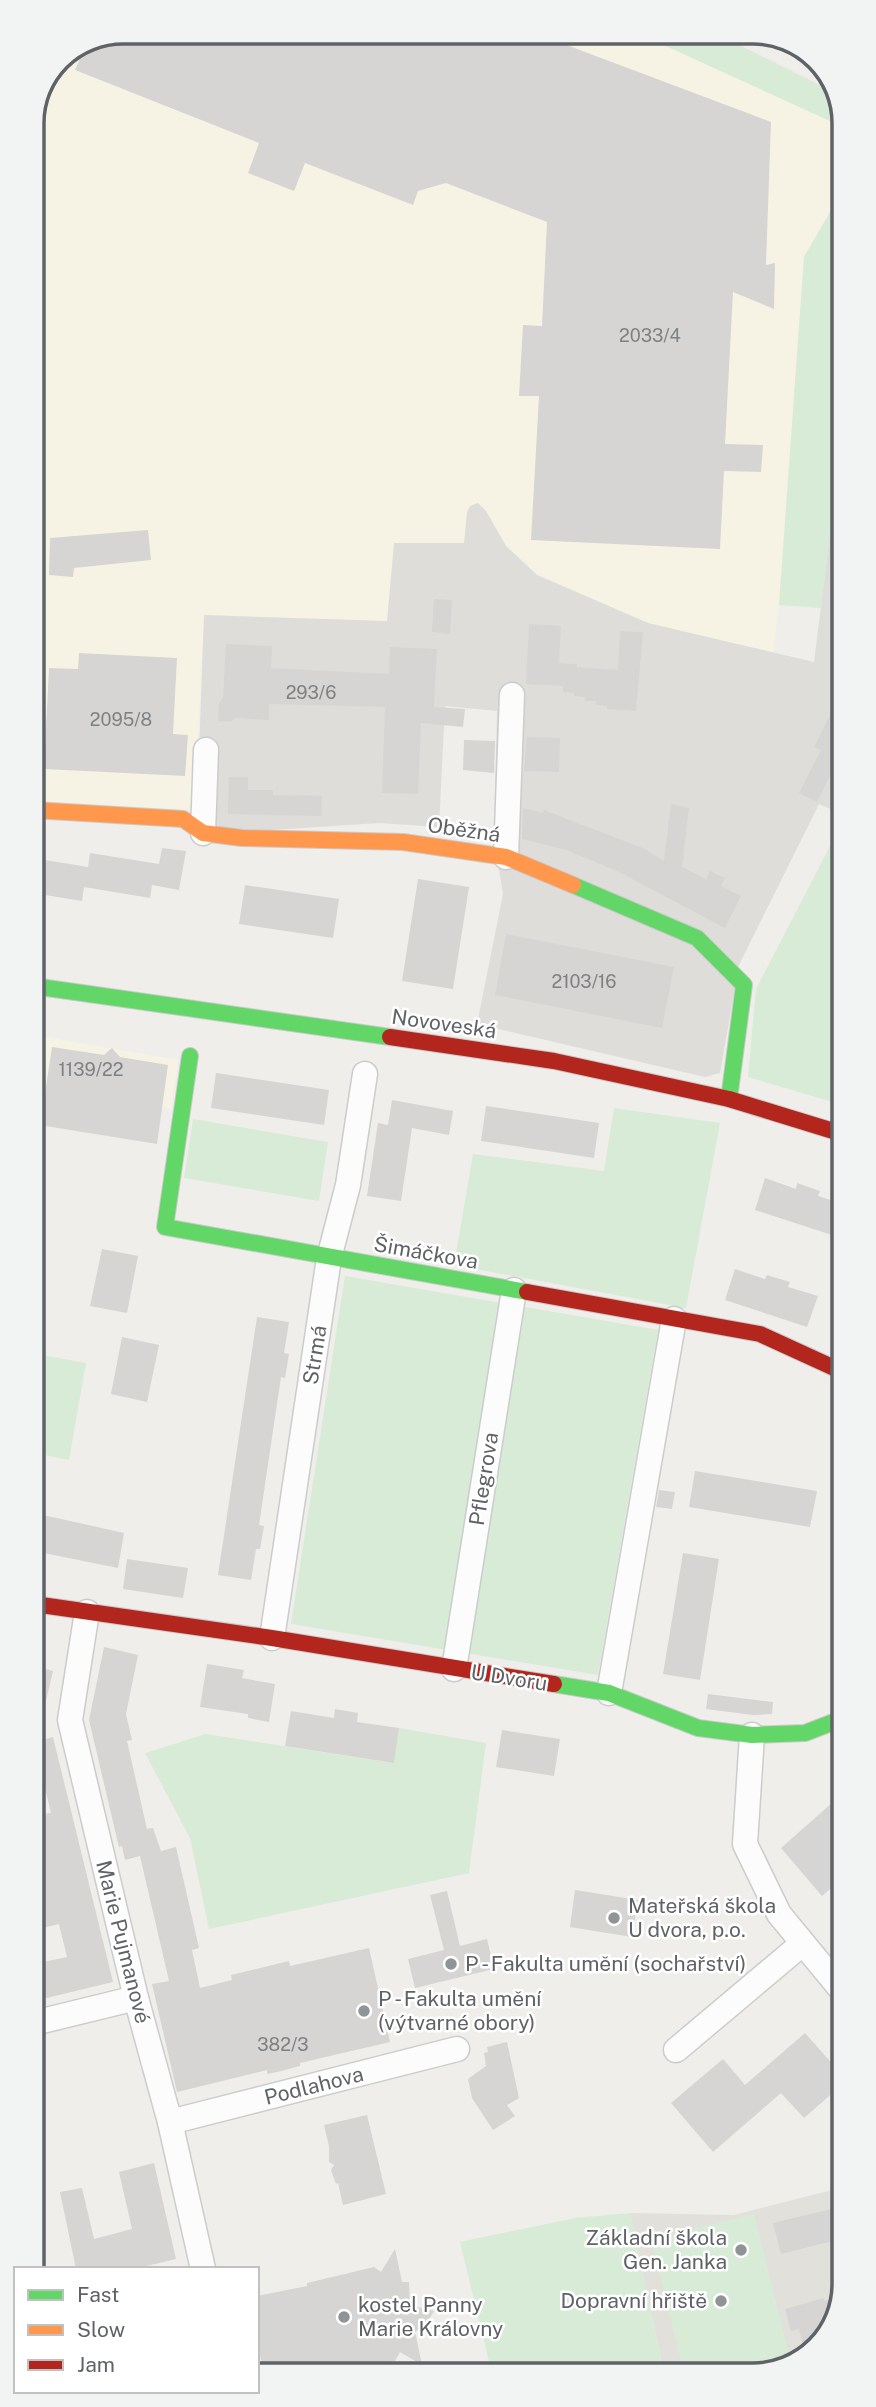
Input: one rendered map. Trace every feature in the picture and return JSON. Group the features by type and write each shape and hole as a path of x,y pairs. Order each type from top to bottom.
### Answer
{"street":[{"path":"506,856 512,695"},
{"path":"203,833 206,750"},
{"name":"Oběžná","path":"44,811 183,819 203,833 242,838 403,842 506,856 697,939 744,985 730,1099"},
{"name":"Novoveská","path":"44,988 554,1061 730,1099 832,1131"},
{"name":"Šimáčkova","path":"190,1056 165,1227 760,1334 832,1367"},
{"name":"Strmá","path":"272,1638 329,1258 348,1185 365,1074"},
{"name":"Pflegrova","path":"454,1669 514,1290"},
{"path":"609,1693 674,1319"},
{"name":"U Dvoru","path":"44,1606 272,1638 609,1693 698,1728 752,1735 805,1733 832,1723"},
{"name":"Marie Pujmanové","path":"87,1612 70,1720 135,1998 170,2122 202,2267"},
{"path":"752,1735 745,1843 779,1914 832,1979"},
{"path":"676,2050 802,1944"},
{"path":"44,2021 135,1998"},
{"name":"Podlahova","path":"170,2122 457,2049"}],"shaded area":[{"path":"123,44 661,44 832,122 832,209 804,257 779,605 773,654 648,623 537,574 506,546 486,511 464,543 394,543 387,621 204,615 196,775 197,810 44,802 44,117 52,88 71,63 97,48"},
{"path":"478,503 486,511 506,546 537,575 648,623 814,662 832,529 832,810 819,804 739,965 720,1073 705,1077 477,1024 503,894 494,840 497,711 445,706 439,827 379,823 229,833 197,810 204,615 387,621 394,543 464,543 470,506"},
{"path":"45,1037 178,1060 171,1109 44,1088"},
{"name":"Základní škola Gen. Janka","path":"832,2190 831,2300 822,2324 805,2344 774,2361 662,2363 630,2213 734,2215"}],"green space":[{"path":"661,44 737,44 824,87 830,102 832,122"},
{"path":"832,209 832,529 821,608 779,605 804,257"},
{"path":"832,842 832,1102 748,1077 756,989"},
{"path":"614,1108 720,1123 686,1308 454,1265 473,1154 604,1171"},
{"path":"193,1119 328,1142 319,1201 184,1178"},
{"path":"345,1276 658,1330 598,1675 291,1624"},
{"path":"44,1355 86,1363 69,1460 44,1455"},
{"path":"399,1728 486,1743 469,1873 209,1929 190,1838 145,1753 206,1734 393,1763"},
{"path":"630,2213 662,2363 489,2363 460,2242 575,2218"},
{"name":"Dopravní hřiště","path":"754,2214 789,2354 764,2363 682,2363 651,2239"}],"building":[{"path":"123,44 564,44 771,122 766,265 775,263 774,309 733,292 725,444 763,445 761,472 724,471 720,549 531,540 539,396 519,396 523,325 542,326 547,222 446,183 418,191 413,205 305,163 294,191 248,173 259,143 75,70 83,54 107,45"},
{"path":"148,530 151,560 74,568 73,577 49,575 50,538"},
{"path":"434,599 452,600 450,634 432,632"},
{"path":"529,624 561,626 559,663 618,670 620,631 643,632 636,711 607,709 607,706 596,705 596,701 585,701 585,697 563,692 563,686 526,684"},
{"path":"226,644 272,646 271,668 389,674 390,647 437,649 434,707 465,709 463,727 421,723 418,794 382,793 385,707 269,704 269,720 235,718 231,722 218,721 219,703 223,698"},
{"path":"79,653 177,658 173,734 188,735 185,776 44,769 49,668 78,669"},
{"path":"832,711 832,772 817,802 799,793 821,750 814,747"},
{"path":"527,737 560,738 559,772 524,771"},
{"path":"464,740 495,741 494,773 463,770"},
{"path":"229,777 248,777 248,790 273,790 273,795 322,796 321,816 228,814"},
{"path":"671,804 689,808 682,867 706,879 710,871 725,878 721,886 741,896 725,928 617,871 566,850 522,839 523,808 543,813 544,810 645,849 664,861"},
{"path":"162,848 186,851 179,890 152,885 150,898 84,887 82,901 44,895 44,860 88,867 90,853 159,864"},
{"path":"418,879 469,887 453,989 402,981"},
{"path":"245,885 339,899 333,938 239,924"},
{"path":"506,934 674,967 662,1028 495,995"},
{"path":"52,1047 104,1055 112,1048 120,1057 168,1065 157,1144 44,1126 44,1099"},
{"path":"216,1073 329,1090 324,1125 211,1108"},
{"path":"392,1100 453,1111 449,1135 412,1128 401,1201 367,1196 378,1123 388,1125"},
{"path":"486,1106 599,1123 594,1158 481,1141"},
{"path":"765,1178 796,1189 797,1183 820,1191 818,1196 832,1200 832,1235 755,1210"},
{"path":"102,1249 138,1256 127,1313 90,1306"},
{"path":"735,1269 765,1279 767,1275 790,1282 788,1287 818,1296 807,1327 725,1300"},
{"path":"257,1317 289,1322 284,1353 289,1354 285,1378 281,1377 259,1525 264,1526 260,1549 256,1549 251,1580 218,1575"},
{"path":"122,1337 159,1345 147,1402 111,1394"},
{"path":"695,1471 817,1491 810,1527 689,1507"},
{"path":"659,1490 675,1492 672,1509 656,1507"},
{"path":"44,1515 124,1533 118,1568 44,1553"},
{"path":"683,1553 719,1559 700,1680 663,1674"},
{"path":"127,1559 188,1568 183,1598 123,1589"},
{"path":"104,1647 138,1655 126,1714 132,1740 127,1741 147,1829 153,1828 161,1851 176,1847 199,1948 192,1950 200,1988 232,1980 231,1975 289,1961 290,1966 369,1948 390,2042 300,2063 300,2066 277,2072 267,2074 267,2070 177,2092 152,1984 169,1981 140,1856 125,1860 122,1846 119,1847 89,1720"},
{"path":"207,1664 244,1670 242,1678 275,1684 269,1722 248,1718 248,1714 200,1707"},
{"path":"44,1669 53,1671 46,1701 44,1699"},
{"path":"708,1694 773,1702 772,1714 753,1715 706,1709"},
{"path":"335,1709 358,1713 357,1722 399,1728 394,1763 285,1746 291,1711 334,1718"},
{"path":"502,1730 560,1739 554,1776 496,1767"},
{"path":"53,1737 113,1982 44,1999 44,1962 67,1957 59,1924 44,1928 44,1814 51,1813 44,1784 44,1739"},
{"path":"832,1803 832,1887 822,1896 781,1848"},
{"path":"575,1890 638,1900 632,1937 570,1927"},
{"name":"P - Fakulta umění (sochařství)","path":"447,1891 460,1946 487,1939 494,1969 415,1988 408,1959 444,1950 430,1895"},
{"path":"805,2033 832,2063 832,2094 804,2118 781,2093 713,2152 671,2103 723,2059 745,2085"},
{"path":"507,2042 519,2098 507,2105 515,2116 493,2130 472,2098 468,2079 486,2066 484,2053 488,2052 487,2047"},
{"path":"367,2115 386,2194 343,2205 338,2183 336,2184 331,2170 334,2165 329,2162 329,2146 324,2125"},
{"path":"154,2163 176,2259 142,2267 76,2267 60,2192 82,2188 94,2239 132,2229 119,2172"},
{"path":"832,2209 832,2241 781,2254 773,2223"},
{"name":"kostel Panny Marie Královny","path":"395,2249 402,2282 409,2282 410,2305 434,2311 427,2323 415,2332 422,2363 400,2352 395,2361 381,2363 262,2363 259,2354 259,2296 307,2286 307,2283 374,2267 381,2272"},
{"path":"824,2298 824,2301 831,2299 822,2324 803,2346 799,2329 791,2331 785,2309"}],"traffic: fast":[{"path":"573,885 697,938 744,985 729,1099"},
{"path":"44,988 390,1037"},
{"path":"190,1056 165,1227 527,1292"},
{"path":"554,1684 609,1693 698,1728 752,1735 805,1733 832,1723"}],"traffic: slow":[{"path":"44,811 183,819 203,833 242,838 403,842 506,857 573,885"}],"traffic: jam":[{"path":"390,1037 554,1061 729,1099 832,1131"},
{"path":"527,1292 760,1334 832,1367"},
{"path":"44,1605 272,1638 554,1684"}],"place":[{"name":"Mateřská škola U dvora, p.o.","path":"614,1918"},
{"name":"P - Fakulta umění (sochařství)","path":"451,1964"},
{"name":"P - Fakulta umění (výtvarné obory)","path":"364,2011"},
{"name":"Základní škola Gen. Janka","path":"741,2250"},
{"name":"Dopravní hřiště","path":"721,2301"},
{"name":"kostel Panny Marie Královny","path":"344,2317"}]}
